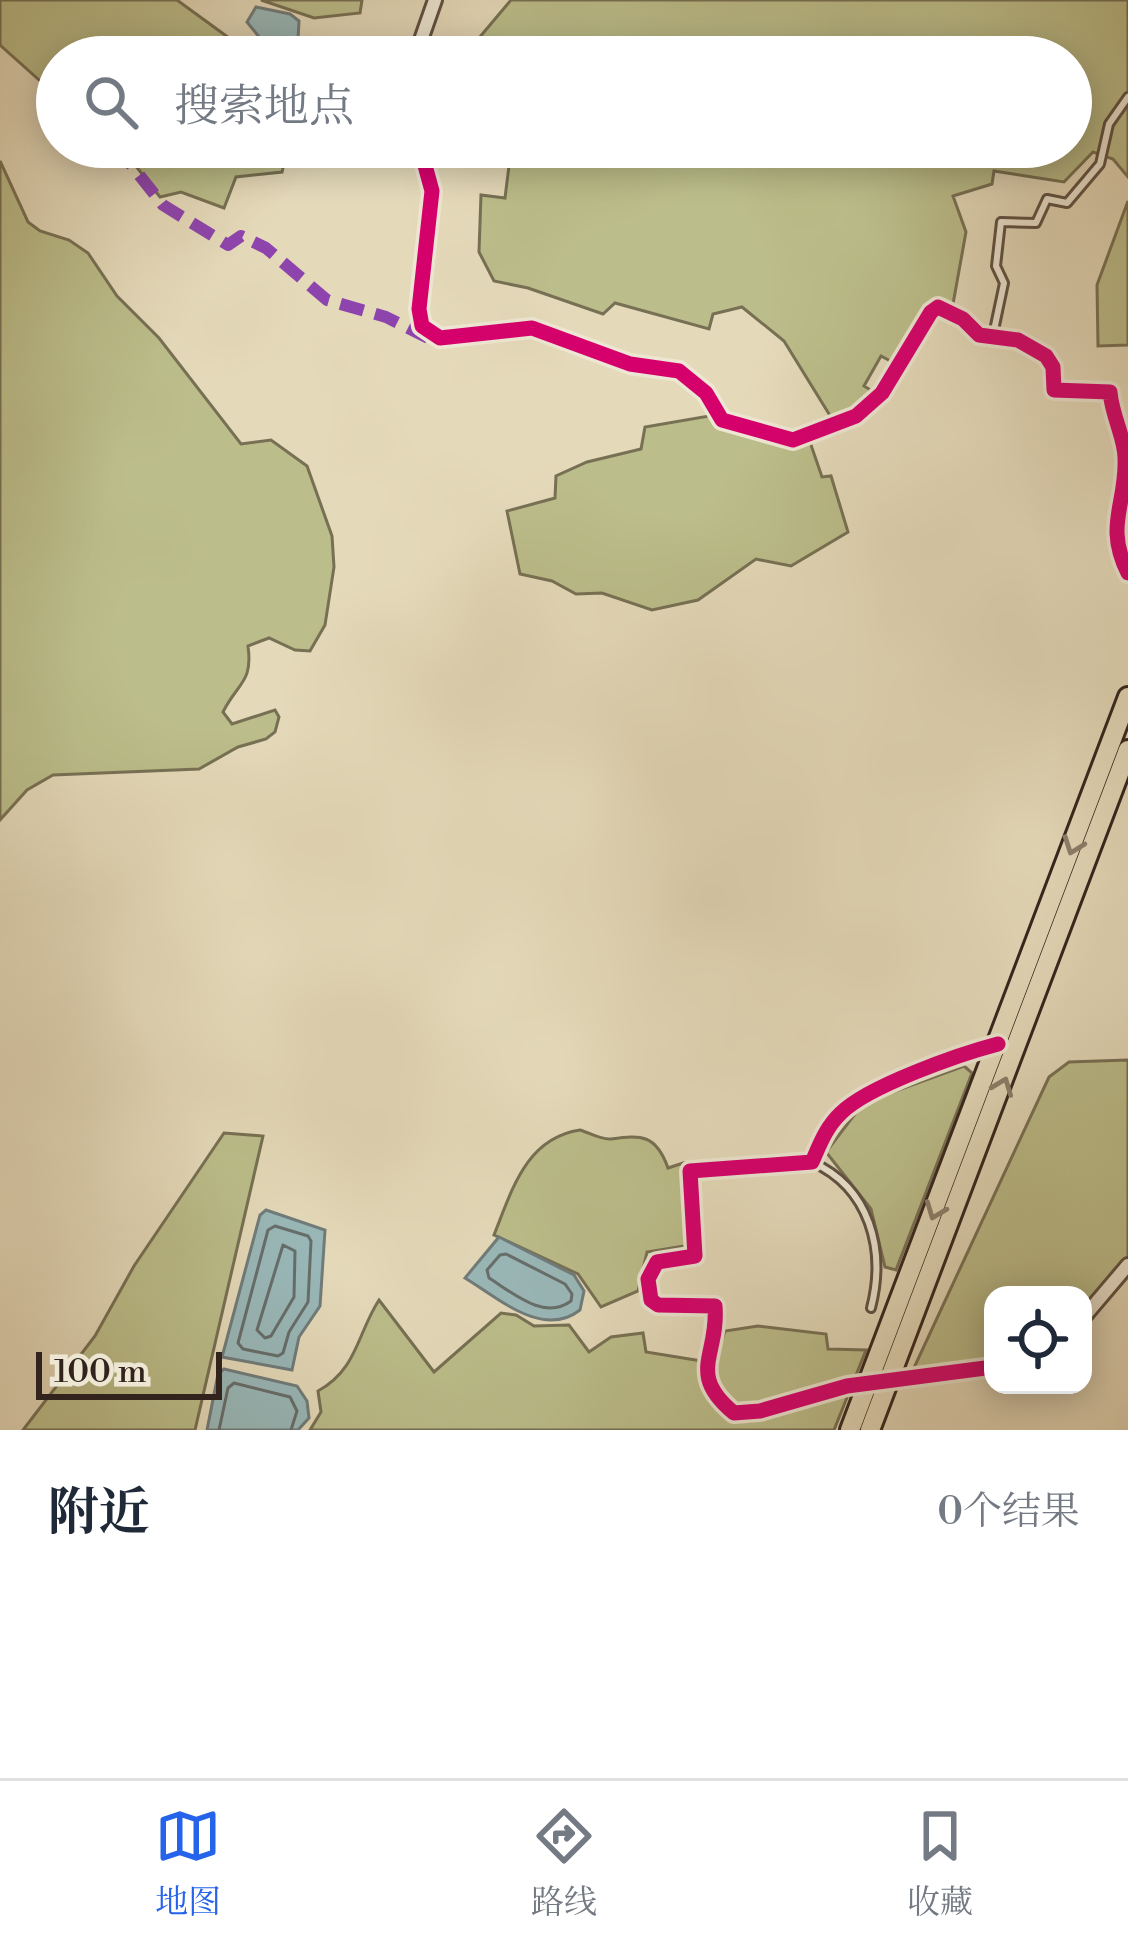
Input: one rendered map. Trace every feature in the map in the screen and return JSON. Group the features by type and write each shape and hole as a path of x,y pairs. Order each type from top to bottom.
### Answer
{"main road":[{"path":"850,1430 1128,697"},
{"path":"870,1430 1128,750"}],"street":[{"path":"422,36 435,0"},
{"path":"426,168 432,191 419,318 425,329 440,338 524,327 558,334 630,364 687,374 706,392 725,422 797,440 856,416 873,403 934,309 963,319 979,335 1018,340 1046,356 1053,367 1054,390 1110,392 1126,455 1114,533 1128,573"},
{"path":"847,1386 760,1411 734,1413 710,1388 715,1306 658,1305 648,1288 657,1262 695,1256 690,1172 812,1162 832,1123 858,1100 998,1044"},
{"path":"1092,1307 1128,1265"},
{"path":"908,1378 984,1368"}],"lane":[{"path":"993,335 1004,283 996,266 1001,222 1036,224 1048,199 1066,203 1100,164 1108,124 1128,97"},
{"path":"812,1162 842,1180 862,1203 880,1276 871,1308"}],"green space":[{"path":"0,0 177,0 226,36 36,36 36,77 0,45"},
{"path":"261,0 362,0 360,13 314,18"},
{"path":"511,0 1128,0 1128,177 1113,159 1092,153 1092,36 481,36"},
{"path":"0,161 28,222 88,253 117,296 159,338 241,444 271,440 307,466 332,536 334,567 325,625 310,651 269,638 248,646 246,675 223,712 232,724 275,710 279,717 275,732 266,739 238,747 199,769 53,775 27,790 0,820"},
{"path":"137,168 283,168 282,172 236,177 224,208 181,192 160,197"},
{"path":"509,168 1078,168 1064,182 994,171 992,184 953,196 966,232 953,304 935,299 896,364 881,356 864,386 877,394 865,407 834,422 784,341 742,307 713,314 709,329 615,303 603,314 494,281 479,252 481,195 505,198"},
{"path":"1128,201 1128,345 1098,346 1097,285"},
{"path":"709,416 758,436 810,442 822,477 831,476 848,532 791,566 756,559 698,600 652,610 602,593 576,594 552,581 520,574 507,511 555,498 556,476 587,462 641,449 645,427"},
{"path":"1128,1060 1128,1256 1092,1298 1092,1286 984,1286 984,1361 912,1372 1049,1077 1069,1062"},
{"path":"964,1066 972,1073 896,1270 885,1267 871,1209 826,1152 858,1110"},
{"path":"580,1130 607,1139 646,1139 668,1168 683,1163 690,1245 647,1252 638,1291 601,1307 578,1274 494,1235 515,1184 534,1155 546,1143"},
{"path":"224,1133 263,1136 195,1430 23,1430 95,1336 134,1266"},
{"path":"379,1300 434,1372 501,1313 516,1315 534,1326 569,1325 589,1352 611,1337 643,1333 646,1352 714,1363 725,1331 758,1326 826,1334 828,1349 866,1350 834,1430 310,1430 321,1412 318,1391 349,1362"}],"water":[{"path":"256,7 290,14 299,21 298,36 258,36 247,22"},
{"path":"266,1210 325,1230 320,1306 299,1337 292,1370 222,1357 260,1215"},
{"path":"499,1237 574,1275 584,1291 580,1310 566,1318 536,1318 465,1278"},
{"path":"224,1369 297,1386 307,1401 309,1418 298,1430 207,1430 218,1374"}],"marked path":[{"path":"134,168 163,205 228,245 241,236 266,248 327,300 386,317 428,338"}],"cycle path":[{"path":"426,168 432,191 419,309 422,326 440,338 532,328 630,364 679,371 706,393 722,420 793,440 856,416 882,393 938,307 963,319 979,335 1018,340 1046,356 1053,367 1054,390 1110,392 1124,450 1117,528 1128,573"},
{"path":"984,1368 847,1386 760,1411 734,1413 711,1386 708,1375 715,1306 658,1305 651,1300 648,1279 657,1262 695,1256 690,1171 812,1162 831,1124 854,1103 915,1072 998,1044"}]}
